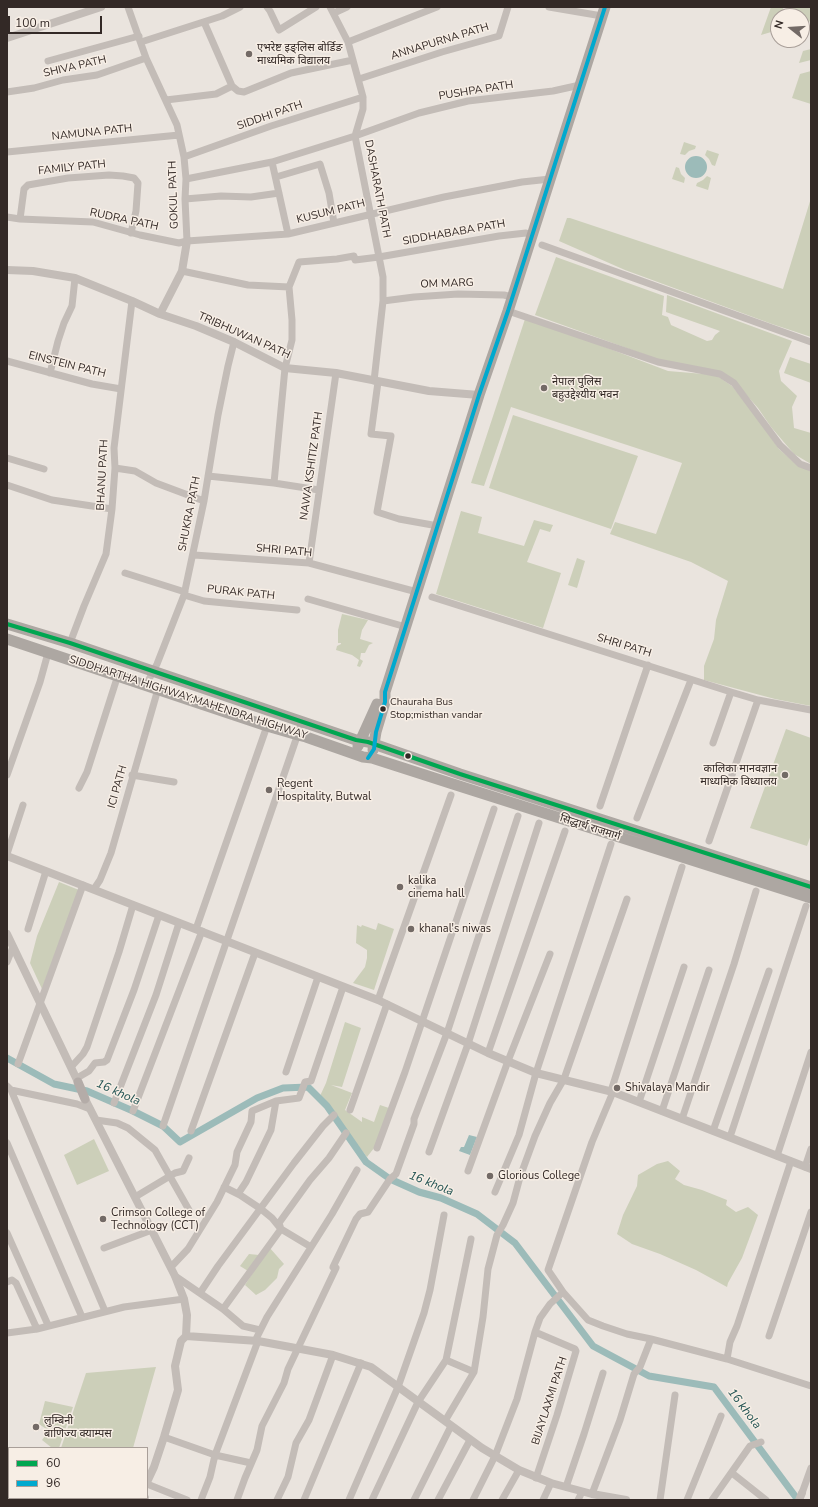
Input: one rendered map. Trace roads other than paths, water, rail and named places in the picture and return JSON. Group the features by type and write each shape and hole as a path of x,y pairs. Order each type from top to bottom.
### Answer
{"highway":[{"path":"368,758 372,754 385,702 385,692 603,11"},
{"name":"SIDDHARTHA HIGHWAY;MAHENDRA HIGHWAY","path":"7,624 70,643 361,741"},
{"name":"SIDDHARTHA HIGHWAY;MAHENDRA HIGHWAY","path":"7,639 267,726 298,736 306,736 368,758"},
{"path":"357,754 357,748 379,699 385,692"},
{"path":"361,741 374,745"},
{"name":"सिद्धार्थ राजमार्ग","path":"374,745 811,886"},
{"name":"सिद्धार्थ राजमार्ग","path":"368,758 808,902"}],"main road":[{"path":"78,1080 85,1099"}],"street":[{"path":"7,38 101,7"},
{"name":"GOKUL PATH","path":"128,7 146,58 177,125 184,157 186,179 185,199 187,241 182,270 160,314"},
{"path":"48,61 204,22 222,16 240,7"},
{"path":"267,7 279,30 316,7"},
{"path":"332,10 347,7"},
{"path":"348,42 437,7"},
{"name":"ANNAPURNA PATH","path":"359,79 442,52 499,36 508,7"},
{"path":"549,7 603,11"},
{"name":"DASHARATH PATH","path":"332,10 348,42 363,97 363,109 355,136 383,277 383,301 371,434 390,436 377,512 399,519 438,526"},
{"path":"204,22 232,86 238,91 244,92 291,73 353,60"},
{"name":"SHIVA PATH","path":"7,92 34,88 63,80 96,75 146,58"},
{"name":"PUSHPA PATH","path":"186,179 272,162 355,136 419,113 468,101 553,91 580,85"},
{"path":"166,100 216,94 232,86"},
{"name":"SIDDHI PATH","path":"184,157 292,119 363,97"},
{"name":"NAMUNA PATH","path":"7,152 179,135"},
{"path":"272,162 288,234"},
{"path":"276,177 320,164 329,193 334,222"},
{"name":"FAMILY PATH","path":"20,219 24,189 28,185 90,176 109,175 134,178 138,183 138,190 131,233"},
{"name":"KUSUM PATH","path":"187,241 288,234 371,213 444,197 522,182 550,179"},
{"path":"185,199 221,196 251,197 279,193"},
{"name":"RUDRA PATH","path":"7,217 20,219 93,222 131,233 179,243 187,241"},
{"name":"SIDDHABABA PATH","path":"289,287 299,262 354,256 355,260 506,235 532,235"},
{"path":"542,245 811,342"},
{"name":"TRIBHUWAN PATH","path":"7,270 33,271 75,278 160,314 196,326 234,342 285,368 336,373 428,391 479,395"},
{"path":"182,270 248,285 289,287 292,340 285,368 274,483"},
{"path":"50,373 58,341 72,306 75,278"},
{"name":"OM MARG","path":"383,301 458,294 504,295 512,297"},
{"name":"BHANU PATH","path":"70,643 106,554 112,509 115,468 114,448 132,301"},
{"path":"508,311 658,362 720,374 734,383 780,445 800,464 811,468"},
{"name":"SHUKRA PATH","path":"146,685 153,672 184,594 194,555 218,415 234,342"},
{"name":"EINSTEIN PATH","path":"7,360 92,384 121,389"},
{"name":"NAWA KSHITIZ PATH","path":"309,563 336,373"},
{"path":"7,458 44,469"},
{"path":"115,468 135,471 156,483 204,501"},
{"path":"208,476 274,483 319,490"},
{"path":"7,485 52,500 112,509"},
{"name":"SHRI PATH","path":"194,555 309,563 417,592"},
{"name":"PURAK PATH","path":"125,573 204,601 296,610"},
{"name":"SHRI PATH","path":"432,597 731,692 758,700 811,710"},
{"path":"308,599 406,627"},
{"path":"7,775 40,682 48,653"},
{"path":"600,806 648,665"},
{"path":"79,788 87,772 118,676"},
{"path":"637,818 692,680"},
{"name":"ICI PATH","path":"94,889 100,880 111,853 132,775 158,689"},
{"path":"713,743 731,692"},
{"path":"709,841 758,700"},
{"path":"163,1126 302,722"},
{"path":"133,1111 199,930 267,726"},
{"path":"132,775 174,782"},
{"path":"378,1000 451,795"},
{"path":"23,804 7,855 378,1000 448,1033 488,1054 536,1073 612,1092 808,1168 811,1149"},
{"path":"376,1148 383,1134 422,1022 494,809"},
{"path":"237,1500 251,1463 258,1450 262,1426 284,1383 287,1371 336,1268 333,1267 356,1219 360,1214 368,1212 390,1179 396,1174 414,1124 414,1119 448,1033 518,816"},
{"path":"429,1152 468,1044 539,823"},
{"path":"488,1054 565,830"},
{"path":"495,1192 519,1135 536,1073 611,844"},
{"path":"682,867 612,1092 592,1142 548,1270 561,1295 588,1320 627,1334 727,1359 811,1386"},
{"path":"28,929 46,871"},
{"path":"18,1064 83,885"},
{"path":"682,1119 734,964 756,891"},
{"path":"414,1500 448,1424 474,1372 483,1317 488,1269 496,1235 503,1225 513,1203 520,1177 535,1136 550,1103 564,1080 628,899"},
{"path":"730,1137 808,902"},
{"path":"72,1066 87,1047 133,905"},
{"path":"7,934 78,1080 89,1072 95,1063 104,1062 107,1060 134,990 159,915"},
{"path":"114,1103 156,995 179,923"},
{"path":"7,962 13,947"},
{"path":"192,1131 255,953"},
{"path":"468,1171 508,1061 550,954"},
{"path":"639,1102 684,967"},
{"path":"662,1111 709,970"},
{"path":"713,1131 769,971"},
{"path":"286,1072 318,977"},
{"path":"171,1267 188,1249 217,1202 235,1165 237,1152 251,1122 252,1111 276,1101 298,1098 305,1082 311,1082 343,987"},
{"path":"350,1110 387,1004"},
{"path":"777,1156 811,1052"},
{"path":"9,1088 77,1104 90,1109"},
{"path":"9,1088 105,1311"},
{"path":"85,1099 171,1267 184,1299 187,1315 186,1336 181,1341 175,1366 178,1390 164,1437 148,1481"},
{"path":"238,1194 246,1182 271,1130 276,1101"},
{"path":"200,1293 294,1162 323,1126 334,1115"},
{"path":"96,1120 117,1123 128,1128 155,1150 189,1210"},
{"path":"281,1229 279,1223 310,1180 329,1158 346,1133"},
{"path":"7,1143 82,1317"},
{"path":"135,1197 170,1176 183,1171 189,1158"},
{"path":"727,1359 730,1342 737,1326 791,1161"},
{"path":"201,1500 210,1477 215,1456 260,1330 332,1214 356,1170"},
{"path":"224,1187 238,1194 260,1209 272,1218 281,1229 311,1247"},
{"path":"769,1336 811,1212"},
{"path":"349,1500 398,1387 424,1313 430,1290 444,1215"},
{"path":"223,1309 281,1229"},
{"path":"104,1248 152,1230"},
{"path":"7,1233 48,1325"},
{"path":"372,1500 418,1402 446,1360 472,1239"},
{"path":"175,1276 223,1309 243,1326 260,1330"},
{"path":"7,1282 12,1280 16,1283 37,1329"},
{"path":"473,1500 495,1456 517,1399 540,1318 550,1304 561,1295"},
{"path":"7,1333 37,1329 124,1307 184,1299"},
{"name":"BIJAYLAXMI PATH","path":"535,1332 575,1349 576,1351 536,1478"},
{"path":"186,1336 256,1341 334,1355 361,1363 371,1367 470,1440 519,1470 536,1478 582,1492 626,1500"},
{"path":"592,1494 620,1420 634,1374 640,1367 651,1339"},
{"path":"277,1500 288,1477 296,1443 309,1420 334,1355"},
{"path":"446,1360 474,1372"},
{"path":"304,1500 361,1363"},
{"path":"566,1487 603,1373"},
{"path":"660,1500 675,1395"},
{"path":"687,1500 721,1416"},
{"path":"164,1437 215,1456 251,1463"},
{"path":"438,1500 470,1440"},
{"path":"712,1500 750,1446 761,1442"},
{"path":"801,1497 811,1468"},
{"path":"502,1500 519,1470"},
{"path":"732,1473 766,1500"},
{"path":"148,1483 187,1500"},
{"path":"543,1500 551,1483"},
{"path":"578,1500 582,1492"}],"water":[{"path":"692,156 700,156 707,163 707,171 700,178 692,178 685,171 685,163"},
{"path":"469,1135 477,1137 470,1155 459,1151 461,1147 464,1147"}],"waterway":[{"name":"16 khola","path":"7,1058 54,1084 87,1091 133,1111 163,1126 180,1142 257,1098 283,1088 308,1087 327,1106 366,1162 390,1179 419,1192 441,1198 477,1214 515,1243 593,1346 649,1376 714,1387 798,1500"}],"place":[{"name":"एभरेष्ट इङ्लिस बोर्डिङ माध्यमिक विद्यालय","path":"249,54"},
{"name":"नेपाल पुलिस बहुउद्देश्यीय भवन","path":"544,388"},
{"name":"Chauraha Bus Stop;misthan vandar","path":"383,709"},
{"name":"कालिका मानवज्ञान माध्यमिक विध्यालय","path":"785,775"},
{"name":"Regent Hospitality, Butwal","path":"269,790"},
{"name":"kalika cinema hall","path":"400,887"},
{"name":"khanal's niwas","path":"411,929"},
{"name":"Shivalaya Mandir","path":"617,1088"},
{"name":"Glorious College","path":"490,1176"},
{"name":"Crimson College of Technology (CCT)","path":"103,1219"},
{"name":"लुम्बिनी बाणिज्य क्याम्पस","path":"36,1427"}]}
